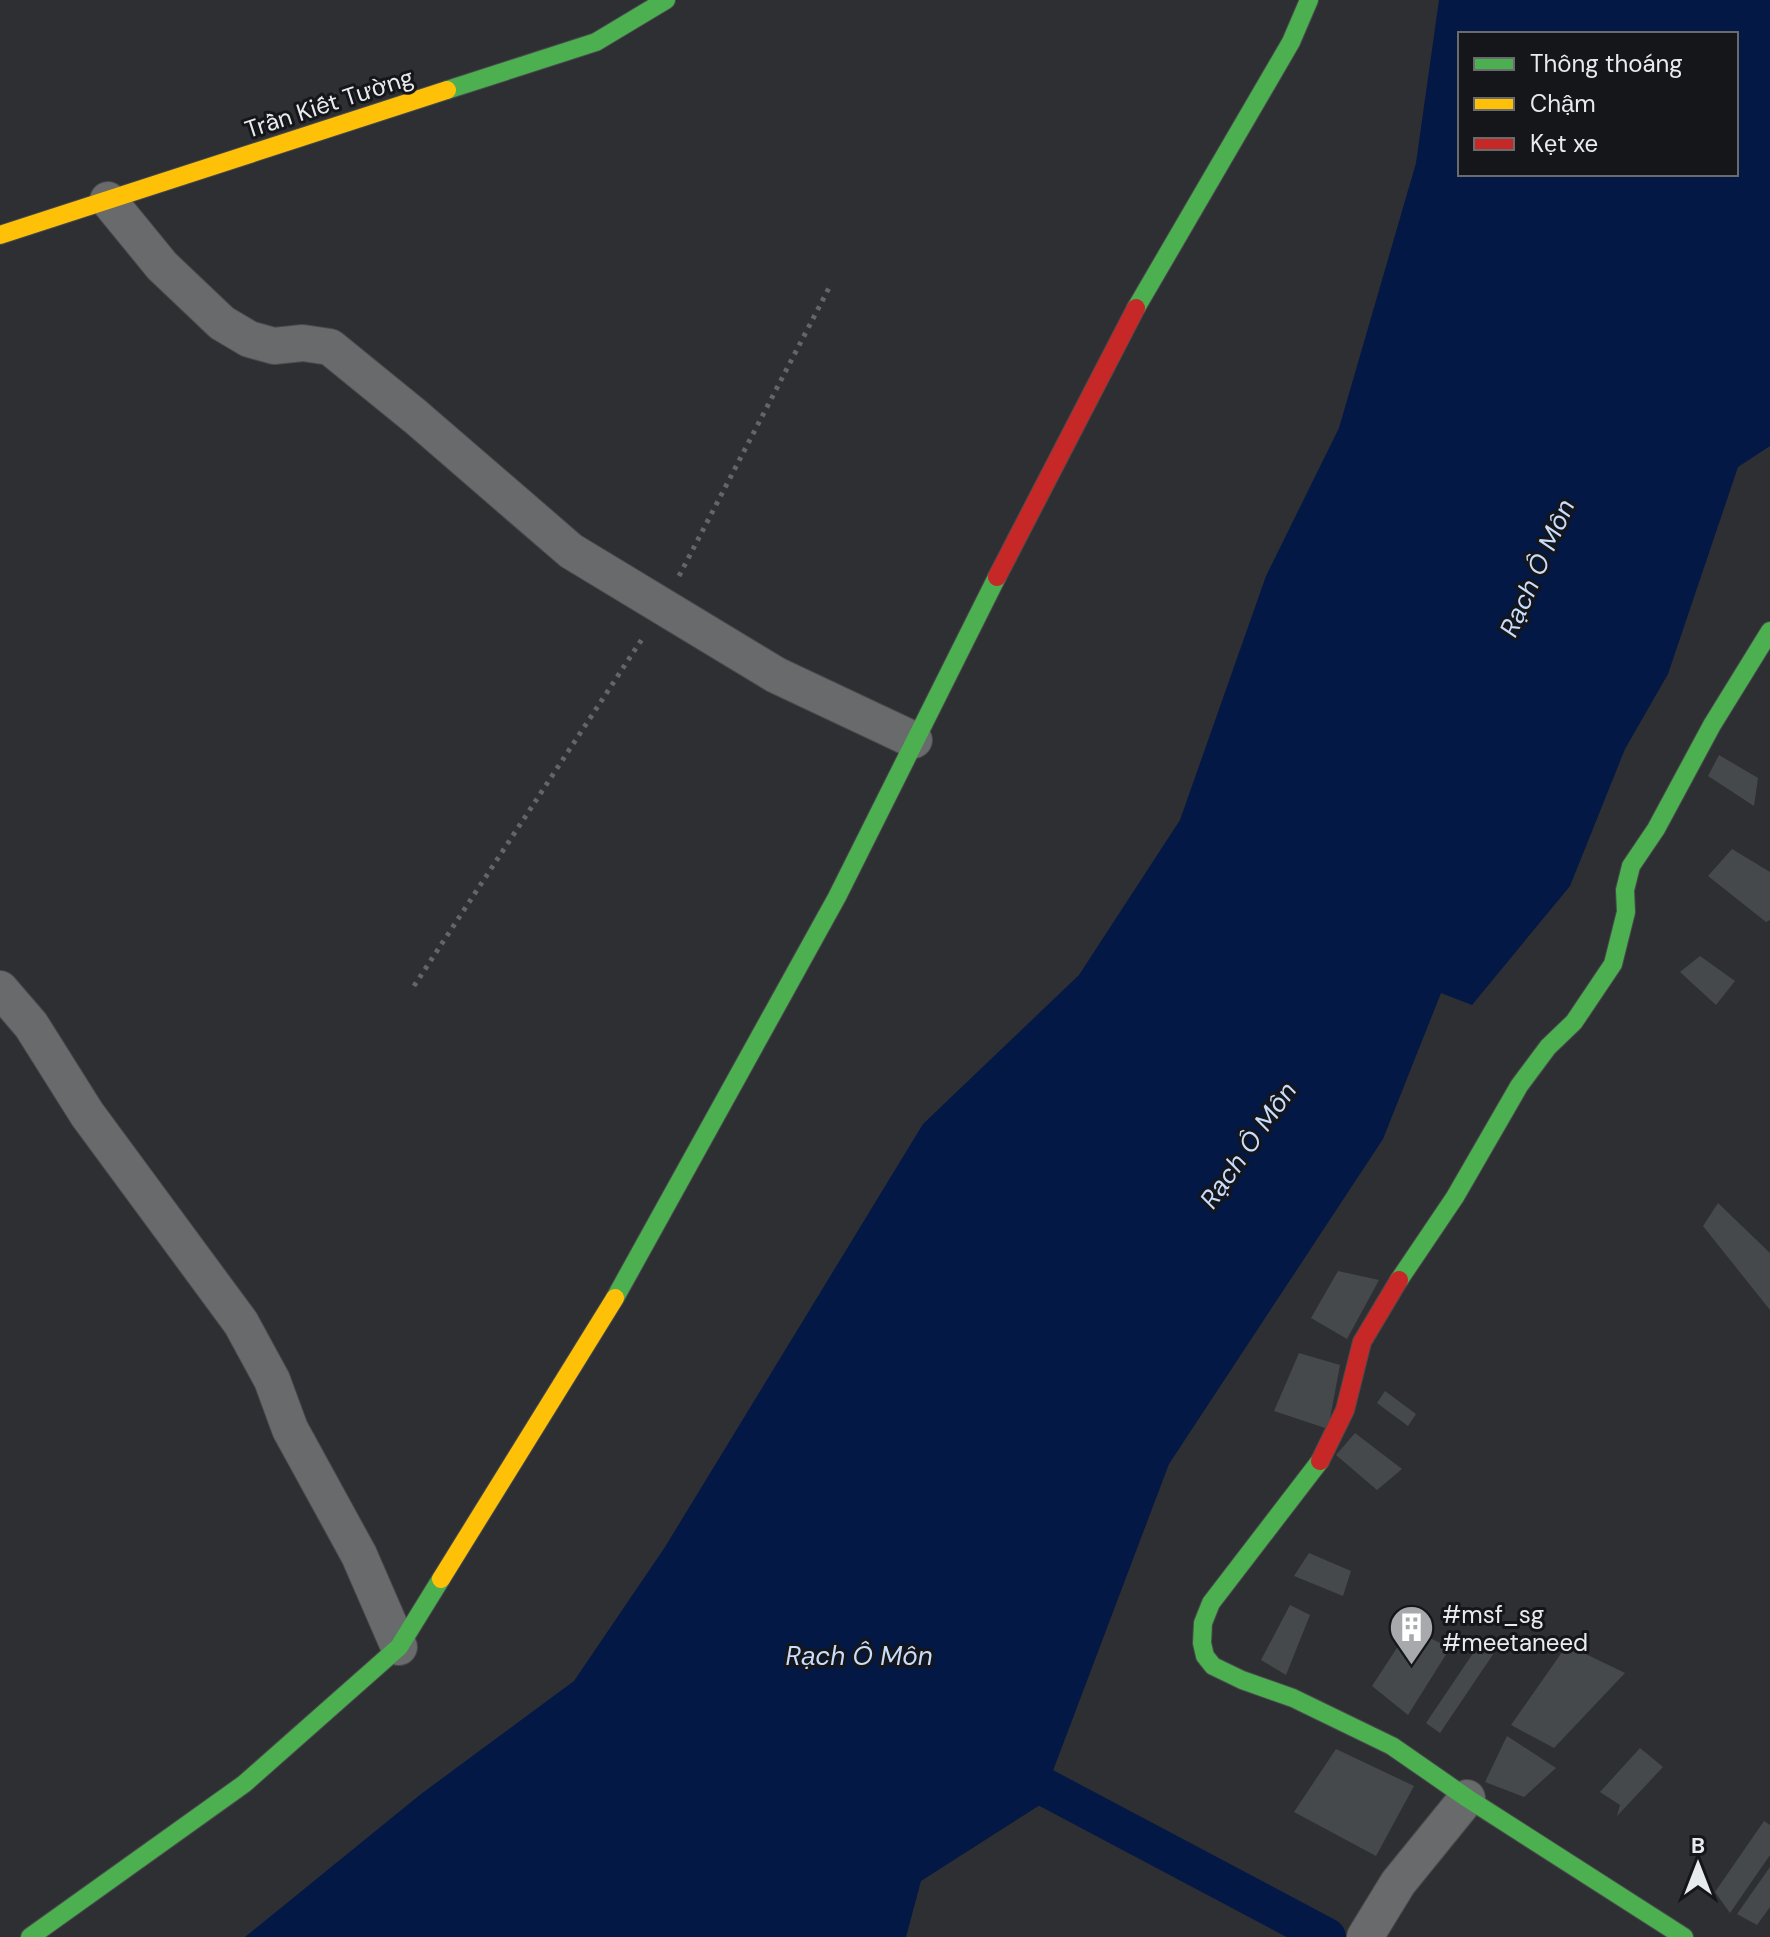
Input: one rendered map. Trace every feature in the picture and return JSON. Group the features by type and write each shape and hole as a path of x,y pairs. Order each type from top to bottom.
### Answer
{"street":[{"name":"Trần Kiết Tường","path":"0,235 596,42 666,0"},
{"path":"30,1937 244,1784 399,1647 600,1324 837,897 914,740 1149,283 1291,42 1309,0"},
{"path":"108,200 162,266 222,323 249,339 274,346 303,343 330,347 571,551 776,675 914,740"},
{"path":"1684,1937 1467,1798 1392,1746 1293,1698 1213,1666 1205,1656 1203,1623 1211,1603 1229,1578 1271,1528 1325,1454 1345,1410 1362,1342 1382,1304 1455,1197 1519,1086 1548,1047 1574,1022 1613,964 1626,912 1625,890 1631,866 1681,788 1712,725 1770,631"},
{"path":"0,989 31,1025 87,1114 241,1323 272,1380 290,1429 359,1555 399,1647"},
{"path":"1365,1937 1398,1883 1467,1798"}],"path":[{"path":"414,986 664,605 830,286"}],"water":[{"name":"Rạch Ô Môn","path":"1439,0 1770,0 1770,446 1738,467 1668,674 1625,749 1570,886 1472,1005 1441,993 1383,1139 1169,1464 1040,1805 921,1881 906,1937 245,1937 421,1794 574,1681 665,1547 923,1124 1079,975 1180,820 1266,576 1339,428 1416,163"}],"building":[{"path":"1719,755 1758,778 1754,806 1708,776"},
{"path":"1732,849 1770,872 1770,920 1766,922 1708,876"},
{"path":"1700,956 1735,981 1716,1005 1680,972"},
{"path":"1718,1203 1770,1253 1770,1310 1703,1226"},
{"path":"1338,1271 1379,1280 1347,1339 1311,1318"},
{"path":"1299,1353 1340,1365 1328,1429 1274,1411"},
{"path":"1385,1391 1416,1414 1408,1426 1377,1403"},
{"path":"1355,1433 1402,1469 1377,1490 1336,1455"},
{"path":"1309,1553 1351,1571 1343,1596 1294,1576"},
{"path":"1290,1605 1310,1615 1286,1675 1261,1660"},
{"name":"#msf_sg #meetaneed","path":"1410,1628 1450,1648 1408,1715 1372,1686"},
{"path":"1484,1637 1498,1647 1440,1733 1426,1723"},
{"path":"1567,1645 1625,1673 1554,1748 1511,1725"},
{"path":"1507,1736 1556,1768 1524,1797 1485,1782"},
{"path":"1640,1748 1663,1767 1617,1816 1620,1805 1600,1792"},
{"path":"1336,1749 1414,1786 1376,1856 1294,1812"},
{"path":"1764,1821 1770,1825 1770,1855 1730,1913 1715,1892"},
{"path":"1770,1867 1770,1907 1757,1925 1737,1914"}],"waterway":[{"path":"1001,1764 1327,1937"}],"traffic: fast":[{"path":"447,90 596,42 666,0"},
{"path":"1136,308 1291,42 1309,0"},
{"path":"615,1298 837,897 997,577"},
{"path":"1399,1280 1455,1197 1519,1086 1548,1047 1574,1022 1613,964 1626,912 1625,890 1631,866 1656,829 1712,725 1770,631"},
{"path":"1320,1461 1211,1603 1203,1623 1205,1656 1213,1666 1242,1680 1293,1698 1392,1746 1467,1798 1684,1937"},
{"path":"30,1937 244,1784 399,1647 441,1579"}],"traffic: slow":[{"path":"0,235 447,90"},
{"path":"441,1579 615,1298"}],"traffic: jam":[{"path":"997,577 1136,308"},
{"path":"1320,1461 1345,1410 1362,1342 1399,1280"}],"place":[{"name":"#msf_sg #meetaneed","path":"1411,1667"}]}
